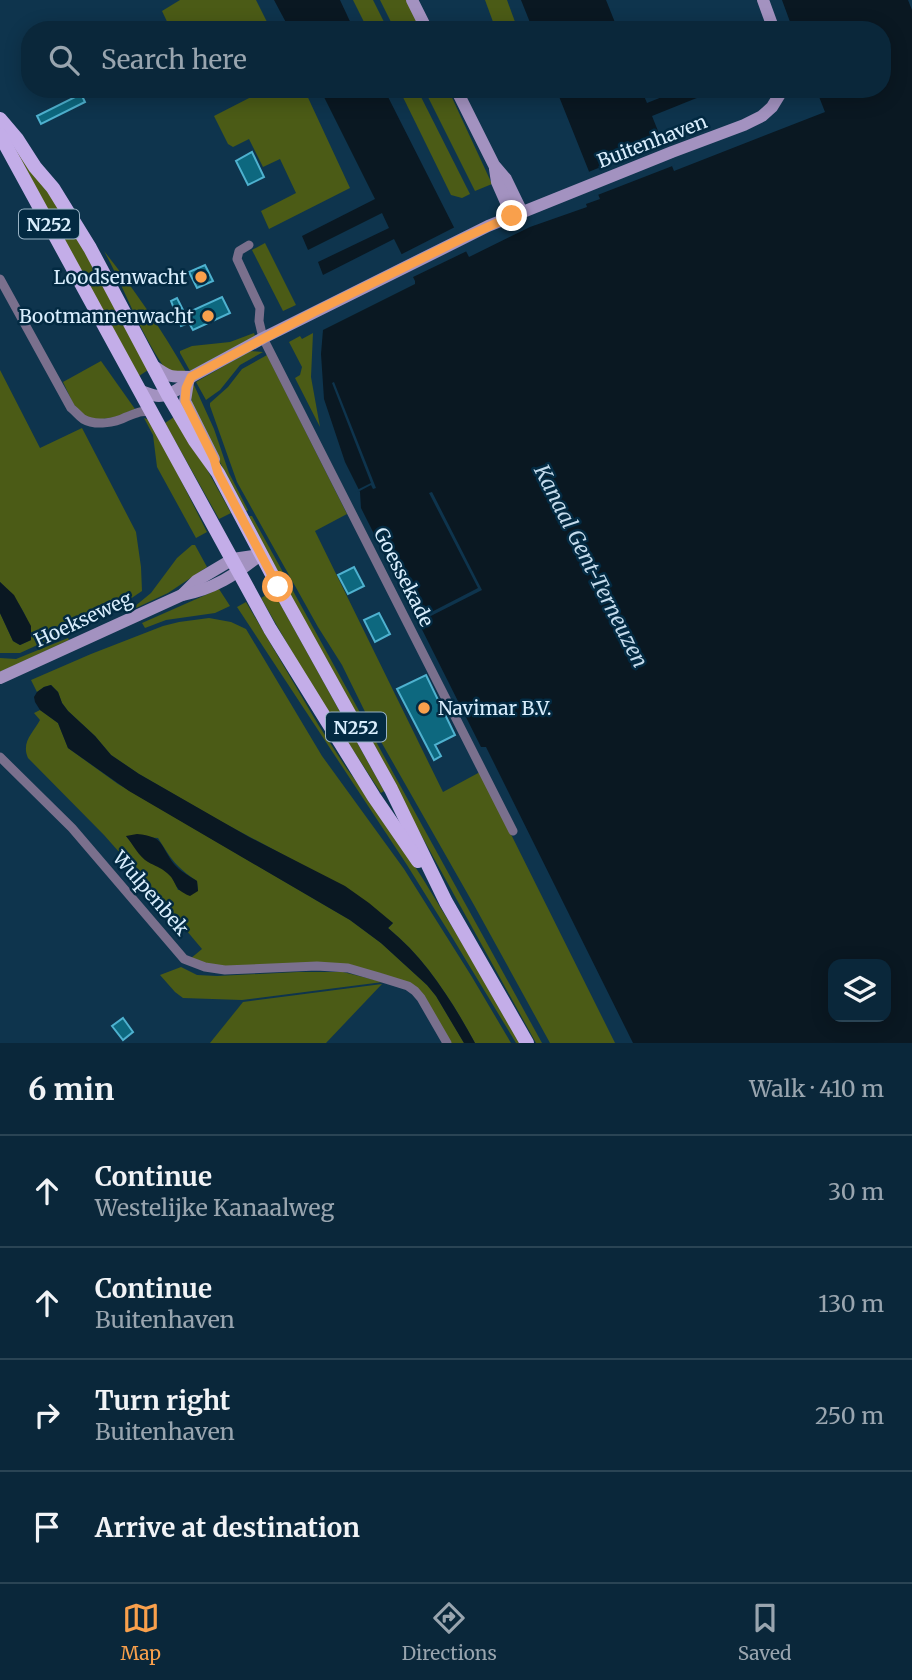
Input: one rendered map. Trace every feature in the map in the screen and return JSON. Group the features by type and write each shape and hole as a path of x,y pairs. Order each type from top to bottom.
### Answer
{"main road":[{"path":"412,0 422,21"},
{"path":"762,0 770,21"},
{"path":"460,98 494,165 497,182 517,214"},
{"name":"Buitenhaven","path":"168,395 263,338 461,239 517,214 744,125 762,116 778,98"},
{"name":"N252","path":"0,119 52,188 90,248 168,395 218,473 260,555 391,789 446,902 527,1043"},
{"name":"N252","path":"0,135 271,629 374,797 446,902"},
{"path":"155,367 174,378 190,380"},
{"name":"N252","path":"190,380 185,401 214,459 218,473"},
{"path":"141,391 155,396 168,395"},
{"name":"Hoekseweg","path":"0,678 182,595 202,591 236,566 260,555"}],"street":[{"path":"248,245 239,251 237,259 260,308 258,321 263,338"},
{"path":"0,279 71,408 85,420 98,423 112,423 138,411 152,412"},
{"name":"Goessekade","path":"263,338 513,831"},
{"name":"Wulpenbek","path":"0,757 72,828 184,959 205,967 225,970 317,966 348,968 380,977 415,991 447,1043"}],"green space":[{"path":"180,0 256,0 266,21 167,21 162,11"},
{"path":"353,0 373,0 384,21 364,21"},
{"path":"380,0 406,0 416,21 390,21"},
{"path":"485,0 507,0 515,21 493,21"},
{"path":"249,98 308,98 350,188 269,229 261,211 296,193 280,159 263,167 249,139 233,147 228,144 214,116"},
{"path":"403,98 422,98 470,194 462,198 451,195"},
{"path":"428,98 452,98 492,184 475,191"},
{"path":"11,143 62,211 151,368 139,376"},
{"path":"265,243 296,305 283,311 252,250"},
{"path":"104,251 147,310 186,372 167,371 157,357"},
{"path":"254,333 255,336 190,371 180,353 192,346 230,342"},
{"path":"313,333 311,377 320,427 295,378 300,375 302,367 289,342"},
{"path":"250,351 263,352 240,365 220,390 206,400 196,382"},
{"path":"267,355 347,514 315,531 443,792 480,772 615,1043 550,1043 371,724 342,665 237,482 210,403 228,387 242,369"},
{"path":"101,361 135,409 116,417 96,420 78,414 63,382"},
{"path":"0,370 40,448 82,428 136,532 141,567 142,591 114,610 20,653 0,653 0,613 13,641 20,645 31,640 22,608 0,582"},
{"path":"194,385 214,429 229,473 248,510 244,513 193,411 190,390"},
{"path":"177,415 231,513 219,519 165,423"},
{"path":"144,418 150,420 207,532 196,538 157,467 153,435"},
{"path":"249,516 252,516 284,574 280,579"},
{"path":"195,545 207,567 168,593 134,607 151,593 177,558"},
{"path":"287,580 542,1043 536,1043 282,583"},
{"path":"219,589 230,606 215,613 166,620 145,628 142,623"},
{"path":"273,591 384,791 381,793 315,692 261,598"},
{"path":"246,602 319,726 387,823 523,1043 516,1043 407,865 237,607"},
{"path":"209,618 231,622 246,629 322,756 404,869 511,1043 475,1043 437,981 402,940 388,928 393,923 295,861 139,774 111,755 68,711 51,685 37,692 31,680 163,626"},
{"path":"68,638 69,640 0,672 0,658 16,659"},
{"path":"40,710 58,723 68,748 118,784 350,920 381,943 427,985 464,1043 448,1043 417,989 380,973 224,966 190,959 202,949 104,835 28,758 27,742 40,720 34,713","holes":["126,836 158,838 174,862 197,881 198,891 178,890 173,878 158,865 144,858"]},
{"path":"181,967 197,975 217,976 343,972 383,982 242,1000 183,998 160,975"},
{"path":"382,984 326,1043 210,1043 243,1002"}],"water":[{"path":"274,0 340,0 350,21 285,21"},
{"path":"521,0 606,0 614,21 529,21"},
{"name":"Kanaal Gent-Terneuzen","path":"782,0 908,0 912,10 912,1043 633,1043 486,747 481,747 361,508 360,492 345,462 324,399 321,354 323,330 415,284 394,239 323,275 318,262 389,228 382,213 308,250 302,236 375,199 324,98 389,98 469,257 530,227 587,207 586,204 600,199 560,98 645,98 647,103 660,98 697,98 652,116 674,171 825,112 820,98 891,98 891,21 790,21"},
{"path":"0,582 14,595 31,626 31,640 20,645 13,641 0,613"},
{"path":"51,685 68,711 111,755 249,837 345,886 393,923 388,928 402,940 437,981 475,1043 464,1043 427,985 381,943 350,920 129,791 68,748 58,723 40,710 35,702 37,692"},
{"path":"137,834 157,840 176,867 197,881 198,891 190,896 184,893 167,873 145,860 126,836"}],"pier":[{"path":"665,141 675,165 595,196 586,173"},
{"path":"455,227 467,251 411,278 400,255"},
{"path":"334,382 376,488 373,489 371,485 356,493 355,491 371,483 332,383"},
{"path":"432,492 482,590 417,623 416,620 478,588 429,493"}],"building":[{"path":"73,98 83,98 85,102 41,124 37,116"},
{"path":"252,152 264,177 248,185 236,161"},
{"name":"Loodsenwacht","path":"205,265 213,281 197,288 189,272"},
{"name":"Bootmannenwacht","path":"222,297 230,313 193,330 189,323 181,326 171,301 177,298 185,314"},
{"path":"354,567 364,586 348,594 338,575"},
{"path":"379,613 390,634 375,642 364,620"},
{"name":"Navimar B.V.","path":"426,675 455,735 435,745 441,756 434,760 397,689"},
{"path":"123,1018 133,1032 123,1040 112,1026"}],"place":[{"name":"Loodsenwacht","path":"201,277"},
{"name":"Bootmannenwacht","path":"208,316"},
{"name":"Navimar B.V.","path":"424,708"}],"route":[{"path":"278,587 189,412 184,398 191,377 263,338 512,216"}]}
